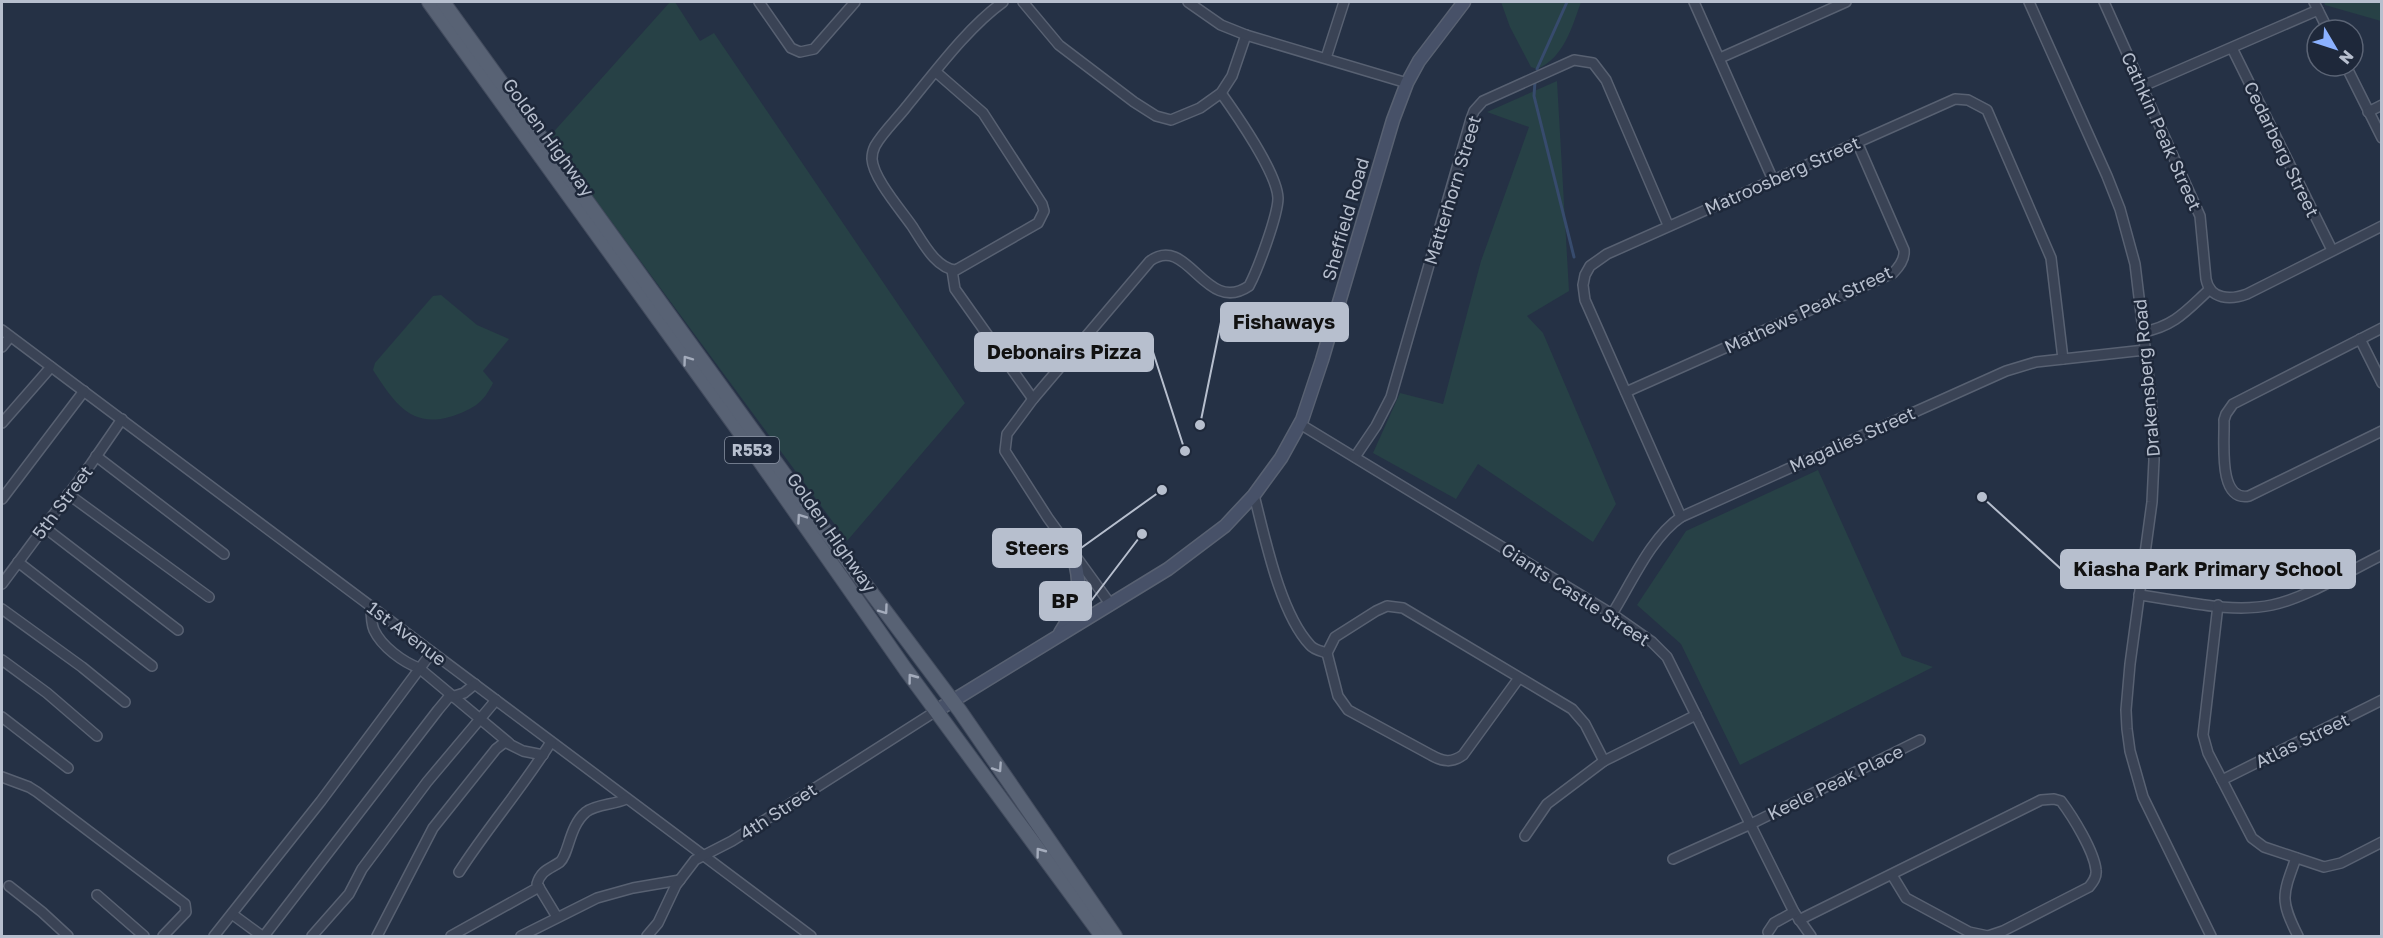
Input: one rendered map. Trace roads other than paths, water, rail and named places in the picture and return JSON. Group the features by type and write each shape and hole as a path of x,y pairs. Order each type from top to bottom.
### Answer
{"main road":[{"name":"Golden Highway","path":"429,2 768,472 936,711 1102,936"},
{"name":"Golden Highway","path":"443,2 829,536 952,700 1115,936"}],"street":[{"path":"759,2 791,48 800,52 814,49 855,2"},
{"path":"936,72 983,113 1042,204 1044,211 1038,223 956,270 939,262 924,245 876,174 872,159 876,145 936,72 975,26 1003,2"},
{"path":"1023,2 1059,45 1156,116 1171,120 1200,108 1221,93 1232,76 1246,35"},
{"path":"1188,2 1221,25 1246,35 1407,83"},
{"path":"1326,58 1344,2"},
{"name":"Sheffield Road","path":"936,711 1168,569 1210,539 1254,495 1281,458 1300,424 1322,360 1393,120 1407,83 1419,61 1464,2"},
{"path":"1694,2 1773,180"},
{"path":"1720,58 1846,2"},
{"name":"Drakensberg Road","path":"2029,2 2120,209 2134,264 2152,405 2154,460 2152,502 2126,710 2130,751 2143,797 2211,936"},
{"name":"Cathkin Peak Street","path":"2104,2 2200,216 2206,279 2210,289"},
{"path":"2143,86 2232,48 2316,6"},
{"name":"Cedarberg Street","path":"2232,48 2332,250"},
{"name":"Matterhorn Street","path":"1355,457 1376,426 1391,397 1471,119 1483,100 1575,60 1593,63 1606,80 1668,225"},
{"path":"2352,78 2382,138"},
{"path":"1111,605 1005,451 1007,434 1033,399 1150,261 1157,256 1164,254 1176,257 1216,290 1225,293 1241,292 1249,286 1272,222 1278,198 1270,173 1221,93"},
{"name":"Matroosberg Street","path":"1681,517 1585,300 1582,285 1590,266 1606,254 1668,225 1955,99 1968,100 1987,110 2051,258 2063,359"},
{"path":"2368,112 2382,105"},
{"name":"Mathews Peak Street","path":"1626,392 1893,273 1898,268 1904,250 1857,142"},
{"path":"2143,332 2161,329 2175,321 2210,289 2218,295 2235,298 2382,226"},
{"path":"952,270 955,289 1033,399"},
{"path":"2382,328 2233,404 2224,420 2226,482 2237,495 2248,496 2382,431"},
{"name":"1st Avenue","path":"2,330 811,936"},
{"path":"2,347 10,337"},
{"path":"2360,339 2382,383"},
{"name":"Magalies Street","path":"1612,614 1656,542 1668,527 1681,517 2006,371 2036,362 2145,350"},
{"path":"2,423 51,367"},
{"path":"2,499 84,391"},
{"name":"5th Street","path":"2,584 122,419"},
{"name":"Giants Castle Street","path":"1300,424 1612,614 1652,642 1667,657 1797,916 1811,936"},
{"path":"96,456 224,554"},
{"path":"68,494 209,597"},
{"path":"1254,495 1295,626 1312,648 1327,653"},
{"path":"44,527 178,630"},
{"path":"1057,636 1077,601 1079,578 1072,551"},
{"path":"2139,595 2248,608 2282,603 2382,555"},
{"path":"18,562 152,666"},
{"path":"2218,605 2203,735 2208,753 2256,842 2320,866 2341,863 2382,842"},
{"path":"371,606 374,630 405,661 419,668 509,743 523,751 543,755"},
{"path":"1519,678 1463,755 1446,761 1436,758 1348,710 1338,696 1327,653 1335,637 1376,611 1387,606 1395,606 1414,612 1572,709 1585,724 1604,761"},
{"path":"2,609 82,667 125,702"},
{"path":"214,936 321,801 432,652"},
{"path":"2,660 47,693 97,736"},
{"path":"232,914 263,936 445,701 464,693 475,684"},
{"path":"312,936 349,894 356,879 427,782 496,700"},
{"name":"Atlas Street","path":"2222,780 2382,700"},
{"name":"4th Street","path":"647,936 658,923 680,880 695,860 732,841 936,711"},
{"path":"1525,836 1547,804 1604,761 1696,715"},
{"path":"2,717 68,768"},
{"name":"Keele Peak Place","path":"1673,859 1751,824 1920,740"},
{"path":"459,872 484,832 527,780 551,742"},
{"path":"376,936 433,828 496,749 502,743 509,743"},
{"path":"2,777 29,787 185,904 186,912 163,936"},
{"path":"557,917 539,887 538,881 542,874 550,866 560,862 573,830 585,813 626,799"},
{"path":"1768,932 1774,923 1797,916 1892,875 2041,800 2061,801 2088,848 2096,872 2094,881 2089,887 2003,931 1988,936 1969,932 1906,898 1892,875"},
{"path":"2296,858 2283,899 2287,914 2298,936"},
{"path":"521,936 597,897 680,880"},
{"path":"9,886 68,936"},
{"path":"450,936 539,887"},
{"path":"97,895 144,936"}],"waterway":[{"path":"1537,69 1567,2"},
{"path":"1535,81 1534,96 1574,257"}],"place":[{"name":"Fishaways","path":"1200,425"},
{"name":"Debonairs Pizza","path":"1185,451"},
{"name":"Steers","path":"1162,490"},
{"name":"Kiasha Park Primary School","path":"1982,497"},
{"name":"BP","path":"1142,534"}]}
